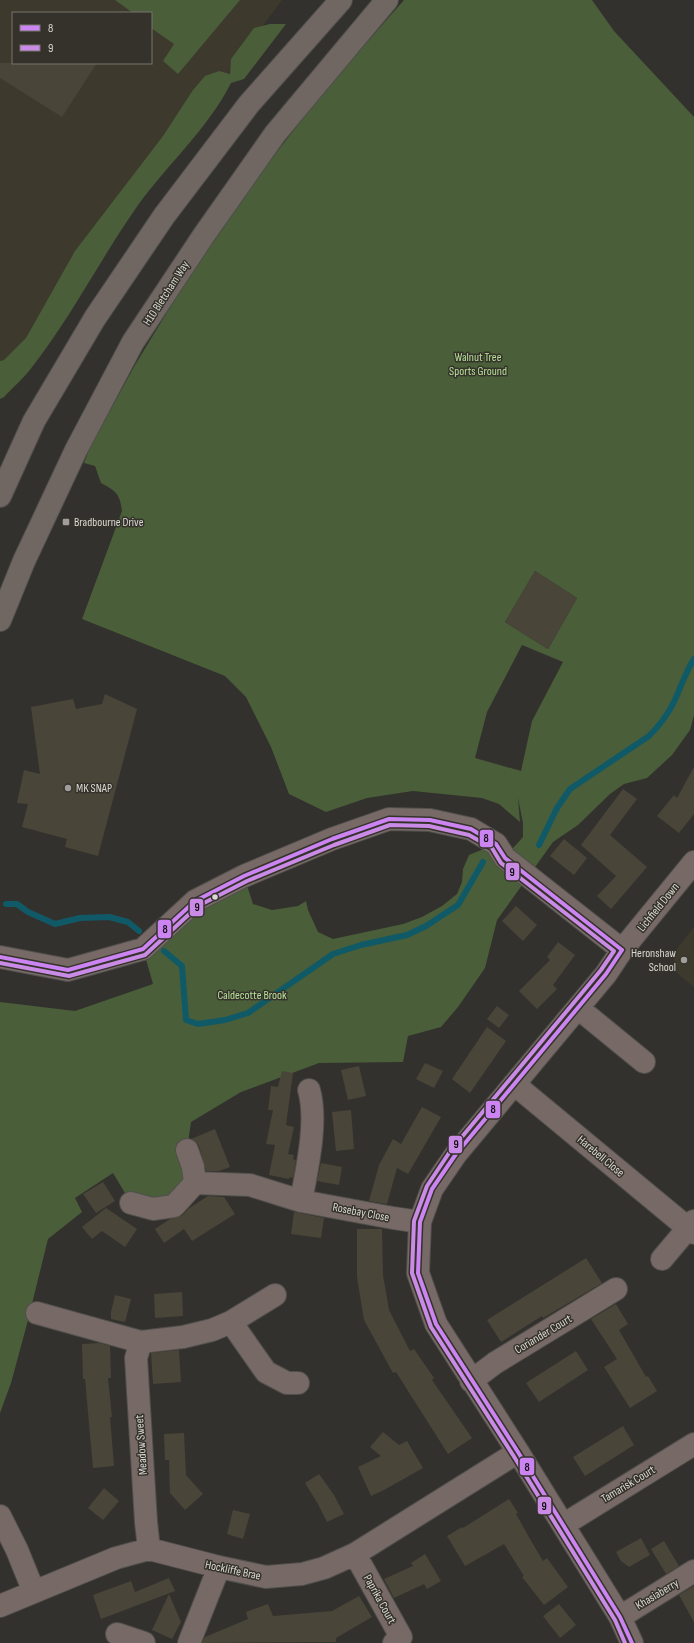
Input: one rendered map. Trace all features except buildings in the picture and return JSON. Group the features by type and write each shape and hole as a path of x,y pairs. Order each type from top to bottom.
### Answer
{"highway":[{"path":"0,496 38,414 95,318 164,216 249,104 341,0"},
{"name":"H10 Bletcham Way","path":"0,620 24,561 76,450 137,336 204,234 275,134 387,0"}],"street":[{"path":"0,957 68,970 143,949 195,901 251,873 332,839 389,819 430,820 471,829 496,844 505,858 622,950"},
{"name":"Lichfield Down","path":"632,1643 620,1616 436,1324 418,1273 420,1222 432,1189 456,1154 606,974 622,950 694,862"},
{"path":"578,1008 644,1062"},
{"name":"Harebell Close","path":"514,1084 692,1227 662,1259"},
{"path":"301,1201 310,1156 312,1102 309,1090"},
{"path":"131,1203 153,1209 174,1206 195,1183 193,1167 187,1150"},
{"name":"Rosebay Close","path":"195,1183 250,1185 301,1201 420,1222"},
{"name":"Coriander Court","path":"471,1381 616,1289"},
{"path":"37,1313 141,1342 183,1337 212,1330 231,1322 275,1295"},
{"path":"231,1322 266,1372 287,1383 298,1383"},
{"name":"Meadow Sweet","path":"141,1342 136,1358 149,1549"},
{"name":"Tamarisk Court","path":"563,1525 694,1444"},
{"name":"Hockliffe Brae","path":"149,1549 219,1568 266,1578 302,1574 324,1568 355,1554 518,1452"},
{"path":"0,1516 17,1550 34,1592"},
{"path":"0,1606 116,1558 149,1549"},
{"name":"Paprika Court","path":"355,1554 401,1637 394,1643"},
{"path":"189,1643 219,1568"},
{"name":"Khasiaberry","path":"620,1616 694,1571"},
{"path":"117,1634 144,1643"}],"shaded area":[{"path":"0,0 282,0 0,381"},
{"name":"Heronshaw School","path":"694,927 694,987 673,970 676,950"}],"green space":[{"path":"115,0 240,0 178,74 163,61 174,44 152,29 152,12 132,12"},
{"name":"Walnut Tree Sports Ground","path":"404,0 592,0 614,31 694,117 694,715 690,730 672,755 647,778 624,784 610,794 578,825 553,842 497,920 485,968 458,1007 441,1027 408,1036 403,1062 319,1063 241,1092 191,1122 187,1150 193,1167 174,1206 131,1203 113,1173 75,1198 82,1212 48,1239 11,1383 0,1413 0,1002 75,1011 153,984 143,949 244,876 253,904 272,910 298,906 306,901 308,910 318,932 333,939 403,924 422,917 442,906 457,894 462,882 463,869 469,855 496,844 505,857 523,837 523,823 518,798 520,822 499,804 482,798 413,791 367,798 326,812 289,794 271,747 246,697 225,676 82,619 122,511 118,497 114,491 101,483 95,466 84,463 90,447 135,365 194,268 248,189 325,90","holes":["535,571 577,598 548,649 505,622","522,645 563,662 532,721 521,771 475,758 487,712"]},
{"path":"270,24 286,24 244,79 231,83 210,117 198,133 158,179 134,211 44,352 23,378 4,397 0,399 0,361 4,360 26,338 75,251 163,136 193,90 205,76 219,71 230,74 231,59 254,28"}],"waterway":[{"path":"539,845 557,808 570,789 649,736 656,728 672,706 694,659"},
{"path":"164,951 182,966 186,1020 198,1024 225,1020 248,1013 333,954 361,945 407,935 426,926 458,905 483,862"},
{"path":"6,904 17,904 28,912 55,924 80,918 109,917 128,922 139,931"}],"transit line":[{"name":"8","path":"0,957 68,970 143,949 195,901 244,876 332,839 389,819 430,820 471,829 496,844 505,858 622,950"},
{"name":"9","path":"0,963 69,976 145,955 198,906 247,881 334,845 390,825 429,826 469,835 492,848 501,863 614,951 601,970 451,1150 427,1186 414,1221 412,1273 431,1327 513,1455 615,1620 625,1643"},
{"name":"8","path":"622,950 606,974 456,1154 432,1189 420,1222 418,1273 436,1324 518,1452 620,1617 632,1643"}],"place":[{"name":"Bradbourne Drive","path":"66,522"},
{"name":"MK SNAP","path":"68,788"},
{"name":"Heronshaw School","path":"684,960"}],"park label":[{"name":"Caldecotte Brook","path":"252,995"}]}
